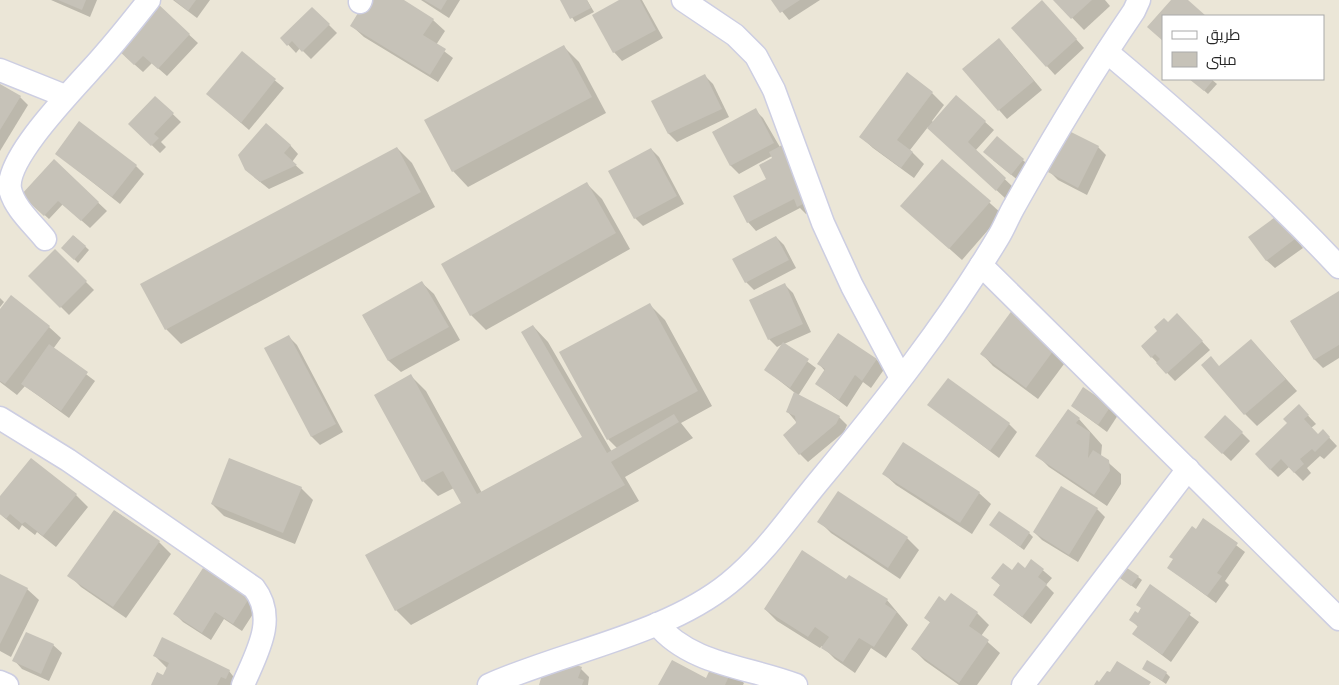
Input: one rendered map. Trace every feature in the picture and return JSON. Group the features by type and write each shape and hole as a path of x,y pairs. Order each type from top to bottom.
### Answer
{"street":[{"path":"45,239 16,202 10,188 11,181 25,152 65,96 102,58 149,0"},
{"path":"683,0 735,35 756,56 774,90 823,223 852,286 901,378"},
{"path":"489,685 552,659 657,624 702,601 729,583 758,554 901,378 942,324 981,264 1080,92 1134,11 1139,0"},
{"path":"1106,52 1209,141 1292,219 1339,267"},
{"path":"0,70 65,96"},
{"path":"981,264 1339,619"},
{"path":"0,418 68,460 254,588 264,606 265,630 243,685"},
{"path":"1023,685 1124,550 1188,469"},
{"path":"657,624 670,639 688,650 796,685"},
{"path":"0,682 7,685"}],"building":[{"path":"58,0 86,0 82,10"},
{"path":"174,0 196,0 188,11"},
{"path":"366,0 404,0 434,19 423,35 446,49 430,75 350,26"},
{"path":"424,0 447,0 441,10"},
{"path":"560,0 587,0 591,8 570,19"},
{"path":"619,0 640,0 656,30 613,53 592,15"},
{"path":"771,0 800,0 780,13"},
{"path":"1042,0 1077,39 1046,67 1011,28"},
{"path":"1053,0 1092,0 1071,19"},
{"path":"1171,0 1188,0 1205,15 1162,15 1162,40 1147,27"},
{"path":"157,3 190,34 158,69 143,56 134,65 116,48"},
{"path":"312,7 330,24 302,52 292,41 287,46 280,38"},
{"path":"999,38 1034,81 998,111 962,69"},
{"path":"564,45 592,97 452,172 424,120"},
{"path":"242,51 276,79 241,123 206,94"},
{"path":"907,72 933,92 897,140 913,152 901,168 859,137"},
{"path":"705,74 722,109 668,134 651,101"},
{"path":"1190,80 1213,80 1204,91"},
{"path":"0,84 21,96 0,130"},
{"path":"956,95 986,121 968,142 1006,178 996,191 927,128"},
{"path":"155,96 174,113 154,134 159,138 151,146 128,124"},
{"path":"756,108 774,143 730,166 712,132"},
{"path":"79,121 137,165 112,197 55,154"},
{"path":"266,123 291,145 284,153 297,165 260,182 245,170 238,155"},
{"path":"1069,131 1099,146 1078,188 1048,172"},
{"path":"997,136 1024,159 1011,175 983,152"},
{"path":"784,144 809,201 797,207 794,199 747,223 733,196 766,179 759,165 772,158 769,152"},
{"path":"397,147 421,192 165,330 140,284"},
{"path":"651,148 677,196 634,219 608,171"},
{"path":"54,159 99,202 81,221 58,201 44,216 21,195"},
{"path":"942,159 991,201 949,249 900,206"},
{"path":"587,182 616,233 470,316 441,264"},
{"path":"1278,215 1295,239 1266,261 1248,237"},
{"path":"73,235 86,246 74,260 61,248"},
{"path":"776,236 789,260 745,283 732,259"},
{"path":"55,249 87,281 60,308 28,276"},
{"path":"422,281 449,327 388,361 362,315"},
{"path":"785,283 803,324 768,340 749,300"},
{"path":"1339,291 1339,345 1314,360 1290,321"},
{"path":"11,295 50,326 5,384 0,381 0,309"},
{"path":"650,303 698,391 607,440 559,352"},
{"path":"1013,309 1059,343 1026,388 980,354"},
{"path":"1177,313 1203,341 1166,374 1156,363 1160,359 1155,354 1151,358 1141,346 1157,331 1154,327 1164,318 1168,322"},
{"path":"533,325 607,453 674,414 679,422 611,462 625,485 395,611 365,555 461,503 443,471 422,482 374,395 411,374 477,494 582,437 521,332"},
{"path":"838,333 877,359 862,381 855,375 839,400 815,384 825,369 817,364"},
{"path":"289,335 336,424 311,437 264,348"},
{"path":"1251,339 1286,379 1244,415 1201,365 1211,356 1219,366"},
{"path":"783,342 809,359 790,388 764,370"},
{"path":"49,344 88,372 61,411 21,384"},
{"path":"948,378 1010,423 990,451 927,405"},
{"path":"1083,387 1111,406 1098,425 1071,406"},
{"path":"794,392 840,416 836,424 799,455 783,435 796,423 795,416 786,412"},
{"path":"1299,404 1309,415 1304,419 1318,434 1323,429 1330,437 1315,452 1312,449 1300,459 1304,464 1294,473 1281,459 1270,470 1255,454 1287,423 1283,419"},
{"path":"1068,409 1080,418 1076,423 1090,432 1088,458 1093,450 1109,460 1110,471 1094,495 1035,456"},
{"path":"1225,415 1243,432 1222,454 1204,437"},
{"path":"903,442 980,492 960,523 882,474"},
{"path":"31,458 77,494 43,536 25,522 22,524 10,514 6,519 0,514 0,496"},
{"path":"229,458 302,487 283,533 211,504"},
{"path":"1061,486 1098,508 1069,555 1033,532"},
{"path":"838,491 908,537 888,568 817,522"},
{"path":"114,510 160,541 113,607 67,576"},
{"path":"999,511 1030,532 1020,547 989,525"},
{"path":"1203,518 1238,543 1217,573 1222,576 1207,596 1167,568 1173,559 1169,557 1192,526 1196,529"},
{"path":"802,550 846,579 849,575 888,599 885,604 897,612 874,647 859,638 843,662 821,648 829,637 815,627 808,637 764,609"},
{"path":"1031,559 1044,569 1038,577 1047,584 1022,617 993,595 1000,585 991,578 1003,563 1012,570 1018,562 1025,568"},
{"path":"1124,566 1139,576 1131,586 1117,576"},
{"path":"203,568 250,597 233,624 215,612 202,633 173,614"},
{"path":"0,574 28,588 0,644"},
{"path":"1150,584 1191,613 1162,655 1132,634 1138,626 1129,620 1135,611 1138,613 1141,608 1136,605"},
{"path":"951,593 978,612 969,626 989,640 959,683 911,649 930,622 924,618 939,596 945,601"},
{"path":"26,632 54,644 41,674 12,661"},
{"path":"162,637 230,670 226,679 221,677 217,685 151,685 157,672 163,675 169,663 153,656"},
{"path":"561,660 582,667 578,678 584,680 582,685 539,685 542,675 546,676 549,667"},
{"path":"672,660 706,678 714,661 732,670 725,685 658,685"},
{"path":"1147,660 1167,672 1162,681 1142,669"},
{"path":"1117,661 1151,682 1149,685 1094,685 1097,680 1099,682 1107,671 1110,672"}]}
